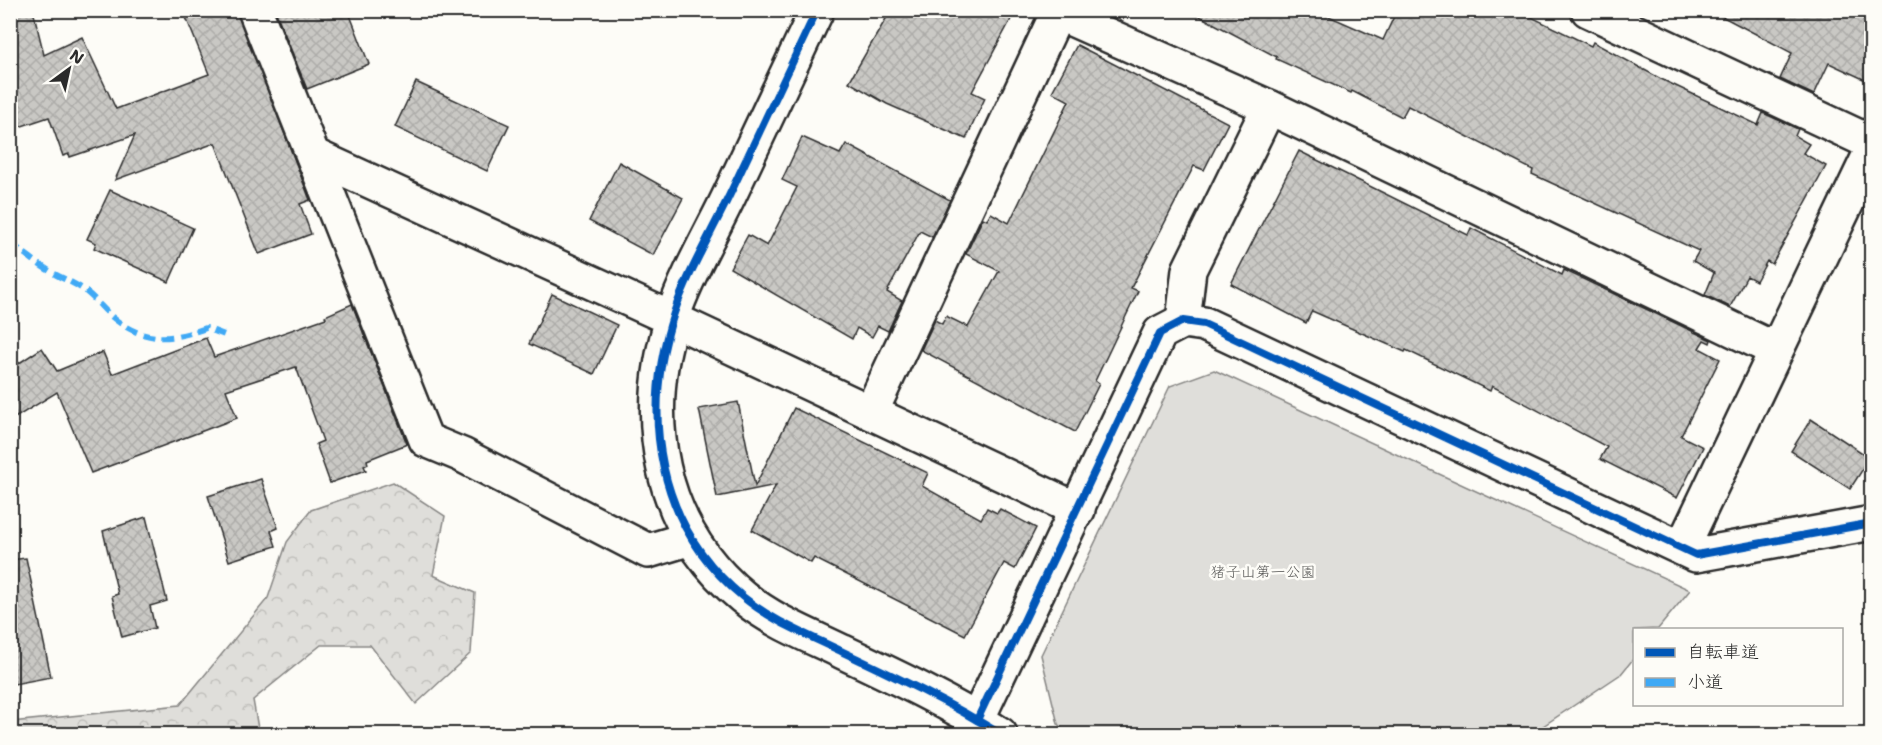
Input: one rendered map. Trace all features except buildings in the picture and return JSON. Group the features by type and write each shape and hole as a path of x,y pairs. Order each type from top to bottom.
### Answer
{"street":[{"path":"255,10 426,440 462,455 648,551 691,538"},
{"path":"817,10 672,319 659,386 657,436 667,486 691,538 713,568 743,597 776,620 954,705 989,727 1078,510 1160,333 1183,321 1204,324 1696,555 1872,524"},
{"path":"1588,10 1872,143"},
{"path":"871,412 1059,12 1269,107 1776,350"},
{"path":"1183,321 1189,270 1269,107"},
{"path":"1682,548 1872,150"},
{"path":"313,155 672,319 1078,510"}],"green space":[{"name":"猪子山第一公園","path":"1214,370 1690,590 1659,628 1633,628 1633,659 1621,674 1531,734 1066,734 1058,724 1041,655 1170,386"},
{"path":"393,482 445,516 433,575 475,593 471,653 416,704 370,645 321,645 253,700 259,734 11,734 11,722 180,705 268,598 287,542 311,510"}],"marked path":[{"path":"10,243 48,270 81,288 111,316 134,331 157,337 169,337 206,328 227,336"}],"cycle path":[{"path":"817,10 679,298 664,352 658,391 658,429 664,467 674,503 691,537 714,569 754,606 803,633 922,690 1000,734"},
{"path":"977,720 1160,333 1183,321 1204,324 1696,555 1872,523"}]}
